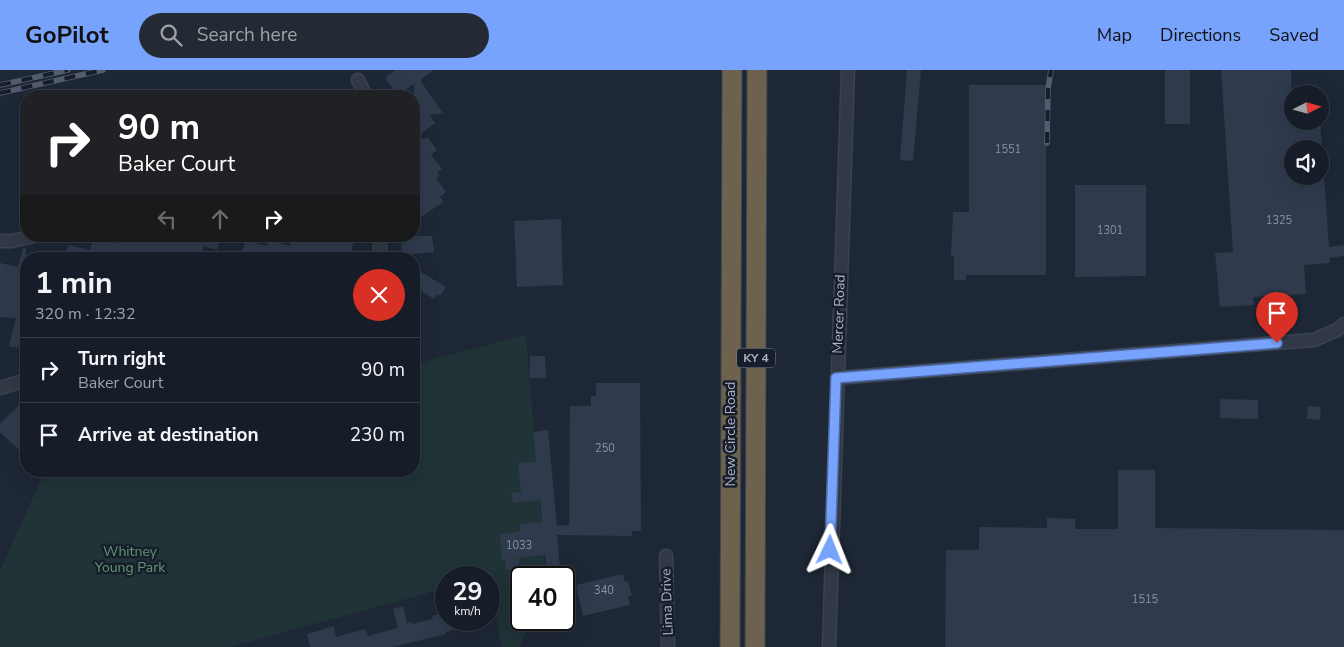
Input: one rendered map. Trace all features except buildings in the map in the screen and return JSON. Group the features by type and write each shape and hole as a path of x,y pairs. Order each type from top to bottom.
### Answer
{"highway":[{"name":"New Circle Road","path":"730,647 732,70"},
{"name":"New Circle Road","path":"755,647 757,70"}],"street":[{"name":"Mercer Road","path":"829,647 836,378 848,70"},
{"path":"358,80 363,90"},
{"path":"0,240 20,239"},
{"path":"836,378 1314,340 1337,330 1344,324"},
{"path":"0,388 20,382"},
{"name":"Lima Drive","path":"666,556 668,647"}],"green space":[{"name":"Whitney Young Park","path":"526,335 545,566 510,566 510,631 527,631 519,647 501,647 498,631 500,631 500,566 435,566 435,591 230,647 0,647 0,571 42,477 420,477 420,362"}],"railway":[{"path":"0,85 68,70"},
{"path":"0,93 103,70"},
{"path":"1047,143 1048,89 1051,70"}],"route":[{"path":"830,550 836,378 1222,349 1277,343"}]}
